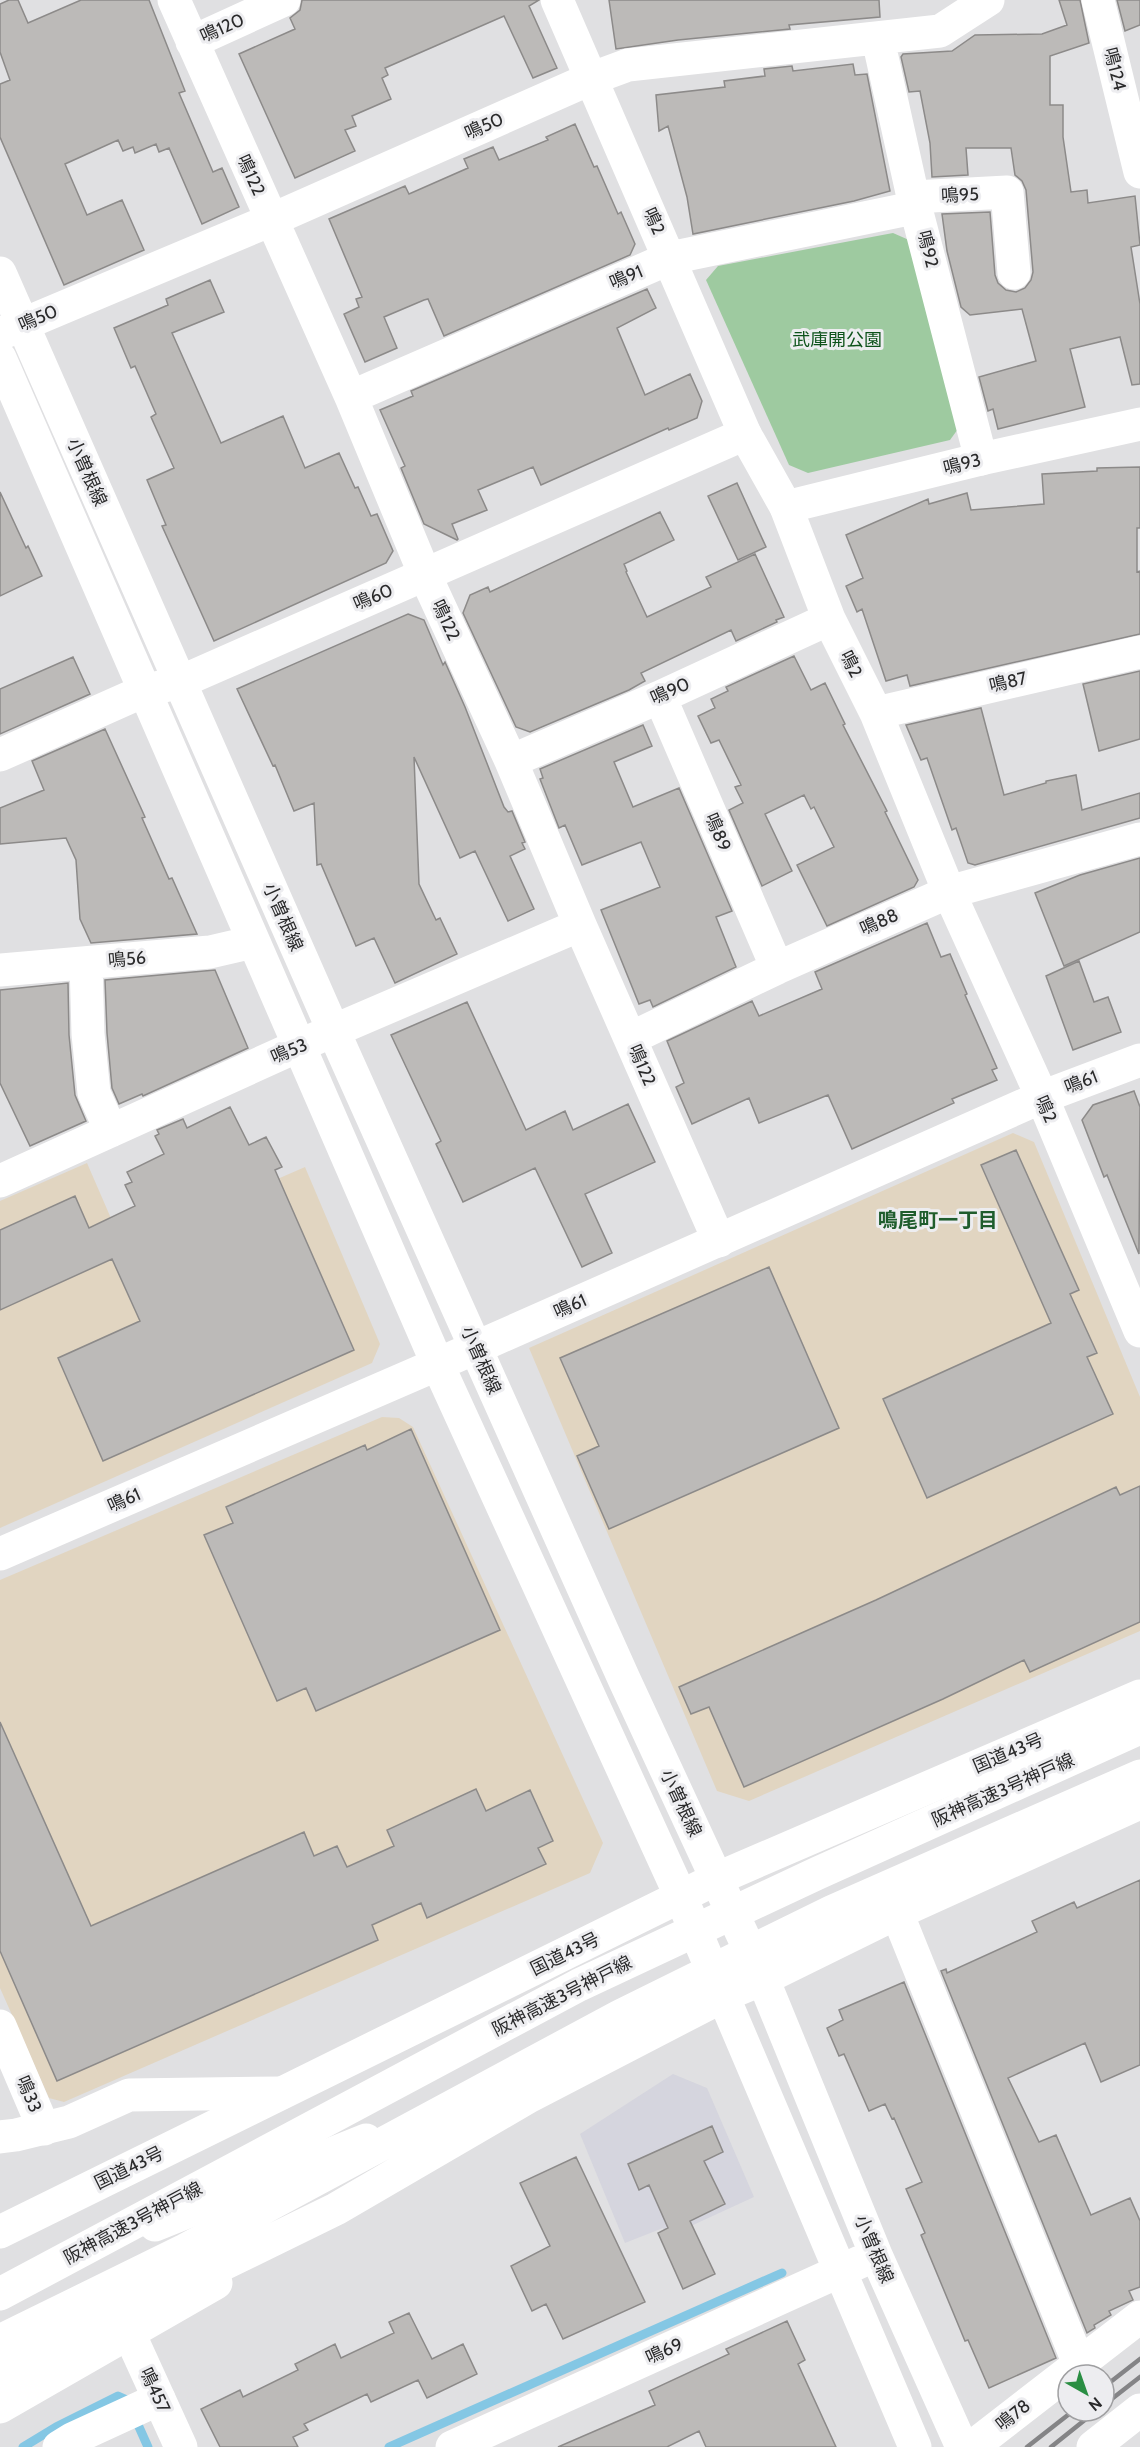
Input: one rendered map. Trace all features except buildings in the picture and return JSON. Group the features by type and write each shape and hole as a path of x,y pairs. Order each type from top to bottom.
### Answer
{"main road":[{"name":"鳴122","path":"174,0 351,397 425,575 511,761 580,926 718,1241"},
{"name":"鳴120","path":"192,42 285,0"},
{"name":"鳴2","path":"556,0 745,434 786,507 829,619 876,713 949,891 1137,1313"},
{"name":"鳴50","path":"11,329 271,220 590,79 628,65 940,31 988,0"},
{"name":"鳴124","path":"1098,0 1140,172"},
{"name":"鳴92","path":"878,39 915,202 981,459"},
{"name":"鳴95","path":"915,202 1007,192 1014,273"},
{"name":"鳴91","path":"351,397 670,258 915,202"},
{"name":"小曽根線","path":"0,273 11,329 180,682 475,1348 763,1979 876,2255 962,2447"},
{"name":"小曽根線","path":"0,358 437,1363 681,1897 915,2447"},
{"name":"鳴93","path":"786,507 981,459 1140,424"},
{"name":"鳴60","path":"0,755 144,691 180,682 745,434"},
{"name":"鳴90","path":"511,761 660,697 829,619"},
{"name":"鳴87","path":"876,713 1140,652"},
{"name":"鳴89","path":"660,697 777,968"},
{"name":"鳴88","path":"631,1038 777,968 949,891 1140,839"},
{"name":"鳴53","path":"0,1181 298,1046 580,926"},
{"name":"鳴56","path":"0,970 210,952 253,942"},
{"path":"86,963 88,1034 94,1093 111,1131"},
{"name":"鳴61","path":"0,1554 475,1348 1042,1097 1140,1060"},
{"name":"国道43号","path":"0,2232 716,1879 1140,1696"},
{"name":"阪神高速3号神戸線","path":"0,2294 579,1985 818,1873 1140,1728"},
{"path":"0,2341 185,2250 652,2000 833,1911 1140,1776"},
{"path":"0,2287 723,1996 763,1979 897,1913 1140,1803"},
{"path":"897,1913 1079,2363"},
{"path":"0,2373 336,2209 530,2096 723,1996"},
{"path":"0,2407 207,2288 373,2206 723,1996"},
{"name":"鳴33","path":"0,2026 44,2128"},
{"path":"0,2137 69,2122 129,2095 281,2093"},
{"name":"鳴69","path":"452,2447 876,2255"},
{"name":"鳴78","path":"1080,2363 1140,2317"},
{"name":"鳴457","path":"129,2333 143,2406 181,2447"},
{"name":"鳴78","path":"972,2447 1056,2382"},
{"path":"59,2447 143,2406"},
{"path":"1093,2447 1139,2413"}],"shaded area":[{"path":"1013,1133 1034,1142 1140,1397 1140,1631 749,1801 717,1791 529,1348"},
{"path":"87,1163 123,1246 305,1167 380,1344 372,1363 0,1528 0,1201"},
{"path":"382,1417 399,1418 413,1427 603,1843 590,1873 64,2102 49,2098 0,1988 0,1580"},
{"path":"673,2074 707,2088 754,2197 667,2237 663,2228 625,2243 580,2134"}],"green space":[{"name":"武庫開公園","path":"893,233 909,240 958,429 950,440 808,473 789,465 706,280 718,266"}],"waterway":[{"path":"389,2447 782,2273"},
{"path":"23,2447 56,2427 118,2396 127,2400 148,2447"}],"railway":[{"path":"1116,2378 1140,2359"},
{"path":"1116,2396 1140,2377"},
{"path":"1027,2447 1058,2423"},
{"path":"1051,2447 1081,2423"}],"district":[{"name":"鳴尾町一丁目","path":"938,1220"}]}
